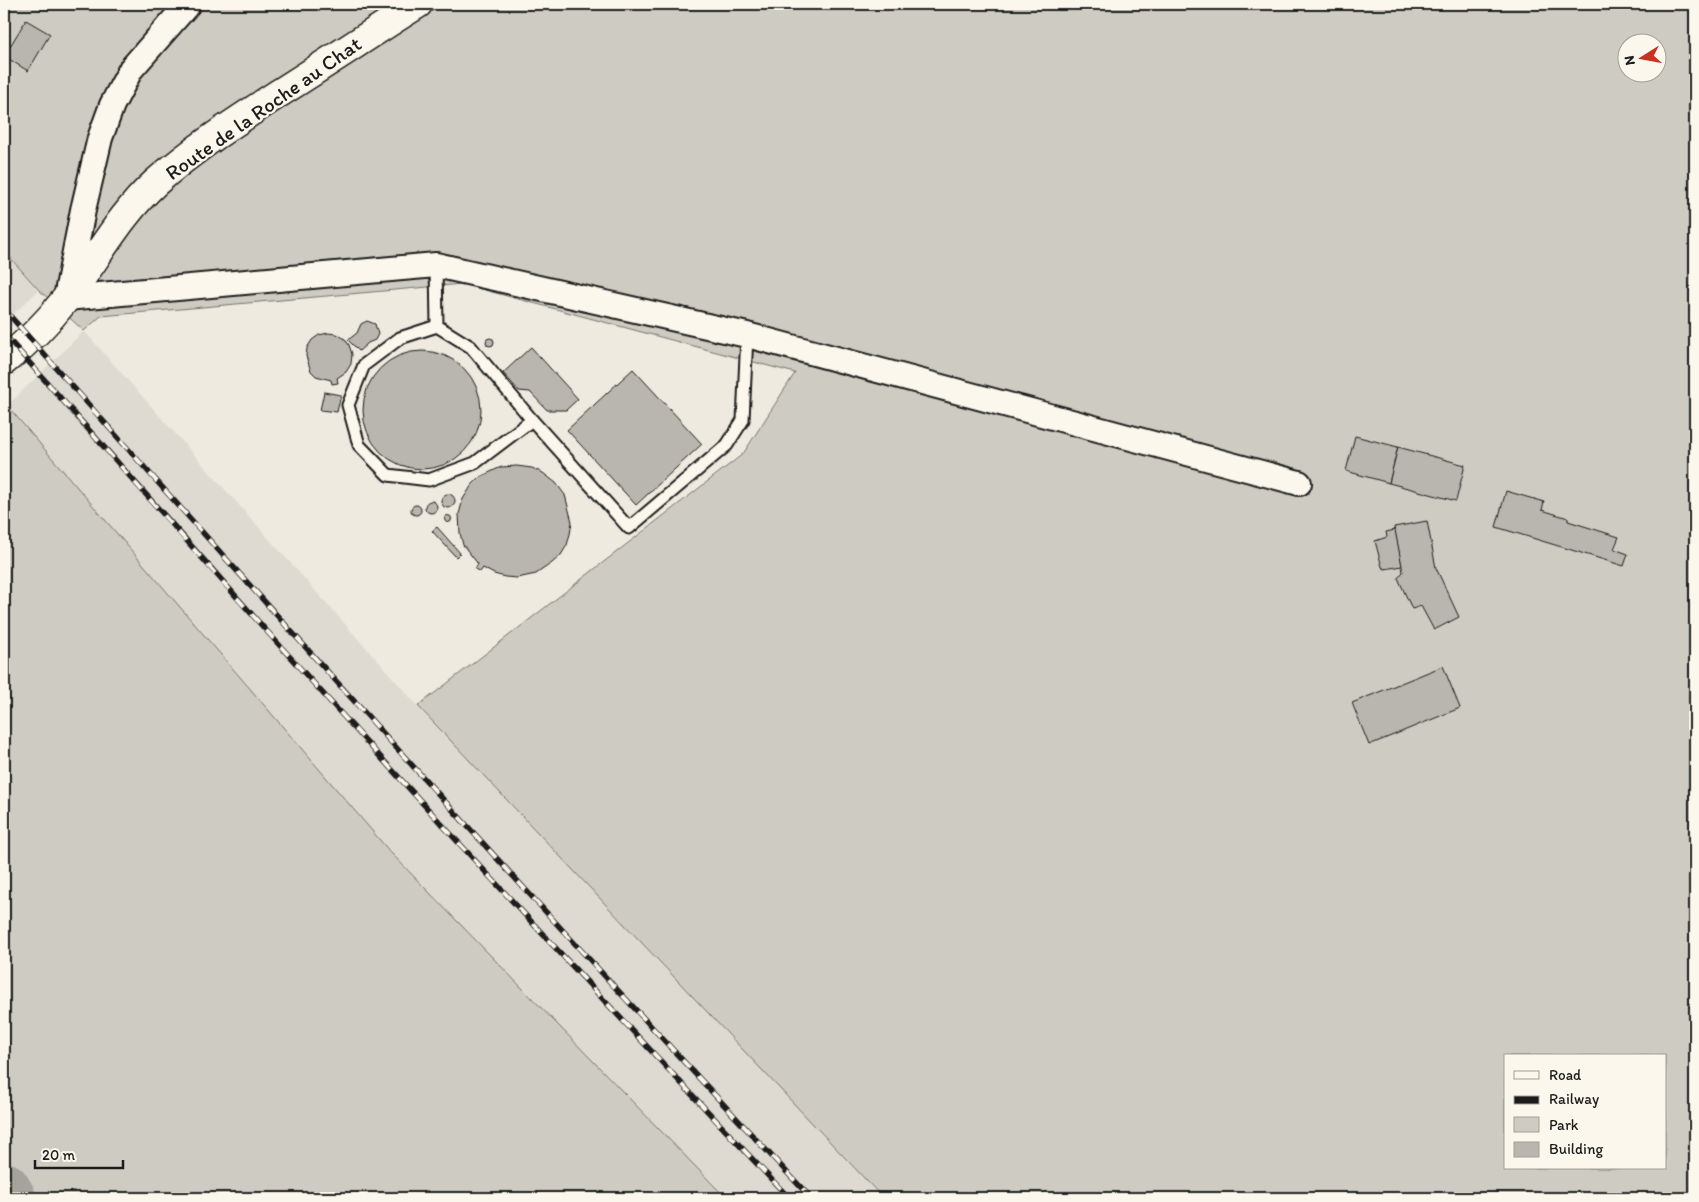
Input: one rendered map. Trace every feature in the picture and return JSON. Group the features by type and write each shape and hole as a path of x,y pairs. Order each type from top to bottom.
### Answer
{"street":[{"path":"188,4 130,69 112,105 100,138 66,298 436,265 747,335 1299,483"},
{"name":"Route de la Roche au Chat","path":"4,361 46,324 120,222 155,183 189,155 240,118 418,4"}],"lane":[{"path":"436,265 437,326"},
{"path":"532,420 475,463 429,480 388,475 359,445 348,405 364,365 400,338 437,326 471,347 532,420 629,528 727,445 743,420 747,335"}],"shaded area":[{"path":"4,251 39,290 4,323"},
{"path":"84,331 418,706 883,1198 726,1198 391,853 7,406"}],"green space":[{"path":"4,4 1695,4 1695,1198 883,1198 418,706 743,454 795,373 462,284 101,316 84,331 39,290 4,251"},
{"path":"4,402 391,853 726,1198 4,1198"}],"building":[{"path":"26,20 50,34 28,71 4,56"},
{"path":"367,321 375,324 378,334 375,340 359,351 348,340 357,333 361,324"},
{"path":"337,334 345,339 352,354 351,364 346,372 337,378 338,383 332,384 331,380 316,376 311,371 306,356 307,348 312,340 319,335"},
{"path":"490,338 494,342 490,346 486,342"},
{"path":"531,347 578,399 566,410 547,410 530,392 519,391 503,373"},
{"path":"422,351 444,356 464,368 476,388 481,410 476,432 464,452 444,464 422,469 400,464 380,452 368,432 363,410 368,388 380,368 400,356"},
{"path":"633,369 702,444 636,505 567,430"},
{"path":"324,392 341,395 337,412 320,410"},
{"path":"1355,436 1398,447 1389,483 1346,471"},
{"path":"1398,447 1465,465 1456,501 1389,483"},
{"path":"517,466 532,468 543,473 556,483 565,495 572,522 567,545 561,555 536,574 517,578 494,574 483,568 480,572 475,569 478,564 463,545 460,533 459,514 463,499 480,477 501,467"},
{"path":"1506,491 1544,502 1542,510 1568,518 1568,521 1619,537 1614,549 1628,554 1624,566 1496,527"},
{"path":"445,494 451,494 455,501 451,508 445,508 441,504 441,498"},
{"path":"429,501 433,501 437,507 433,513 429,513 425,509 425,505"},
{"path":"416,505 421,510 416,515 411,510"},
{"path":"448,515 452,519 448,523 444,519"},
{"path":"1427,521 1436,568 1459,617 1434,630 1421,606 1412,609 1398,578 1403,572 1394,527"},
{"path":"437,527 460,553 456,557 432,531"},
{"path":"1395,530 1402,566 1385,569 1382,567 1375,541 1387,537 1386,532"},
{"path":"1443,666 1460,708 1369,745 1352,703"}],"waterway":[{"path":"4,1188 10,1198"}],"railway":[{"path":"4,309 404,756 811,1198"},
{"path":"4,334 231,592 394,772 789,1198"}]}
